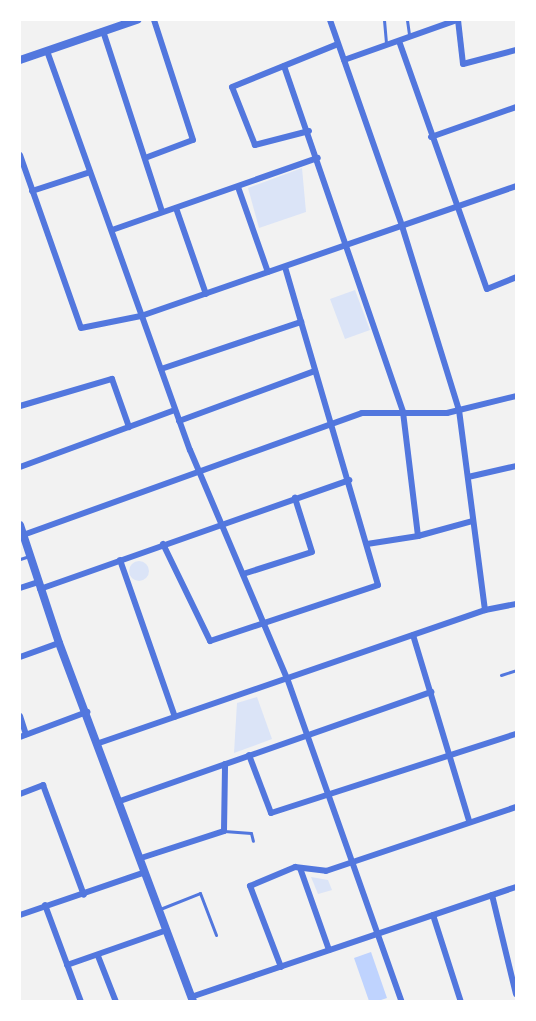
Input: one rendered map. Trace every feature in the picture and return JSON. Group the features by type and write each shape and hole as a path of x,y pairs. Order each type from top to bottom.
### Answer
{"street":[{"path":"20,60 126,21 137,20"},
{"path":"145,158 193,140 154,20"},
{"path":"330,20 402,226 459,410 484,610"},
{"path":"344,60 458,20 463,64 516,50"},
{"path":"103,31 162,212"},
{"path":"399,41 487,290 516,277"},
{"path":"309,131 255,146 232,87 338,44"},
{"path":"47,51 179,421 287,678 402,1002"},
{"path":"284,66 309,131 403,412 418,536"},
{"path":"431,136 516,107"},
{"path":"20,155 81,328 141,316 516,186"},
{"path":"112,230 318,158"},
{"path":"32,191 90,172"},
{"path":"238,187 268,272"},
{"path":"176,208 206,294"},
{"path":"163,544 210,641 378,585 285,267"},
{"path":"160,369 301,322"},
{"path":"179,421 315,370"},
{"path":"20,406 112,379 129,427"},
{"path":"23,535 362,413 459,410 516,396"},
{"path":"20,467 175,410"},
{"path":"468,477 516,466"},
{"path":"20,588 39,586 120,560 349,480"},
{"path":"243,574 312,552 295,498"},
{"path":"367,544 418,536 473,520"},
{"path":"20,525 59,643 88,712 141,858 143,873 159,909 192,999 281,966 516,887"},
{"path":"120,560 175,717"},
{"path":"99,743 484,610 516,604"},
{"path":"413,635 469,820"},
{"path":"20,657 59,643"},
{"path":"120,801 430,692"},
{"path":"20,716 23,735 88,712"},
{"path":"249,755 271,813 516,734"},
{"path":"141,858 224,831 225,764"},
{"path":"20,794 43,785 84,895"},
{"path":"281,966 250,886 300,868 326,872 469,820 516,807"},
{"path":"300,868 329,950"},
{"path":"20,915 143,873"},
{"path":"492,895 516,994"},
{"path":"45,905 81,1002"},
{"path":"433,915 461,1002"},
{"path":"67,965 167,930"},
{"path":"98,956 116,1002"}],"lane":[{"path":"384,20 387,45"},
{"path":"407,20 409,37"},
{"path":"20,559 30,555"},
{"path":"501,675 516,670"},
{"path":"224,831 251,833 253,841"},
{"path":"159,909 200,893 216,935"}],"shaded area":[{"path":"302,168 306,212 259,228 248,188"},
{"path":"355,290 370,330 345,339 330,299"},
{"path":"139,561 146,564 149,571 146,578 139,581 132,578 129,571 132,564"},
{"path":"257,697 272,739 234,753 237,703"},
{"path":"311,877 328,880 332,890 318,894"}],"water":[{"path":"371,952 387,998 378,1001 369,1001 354,958"}]}
